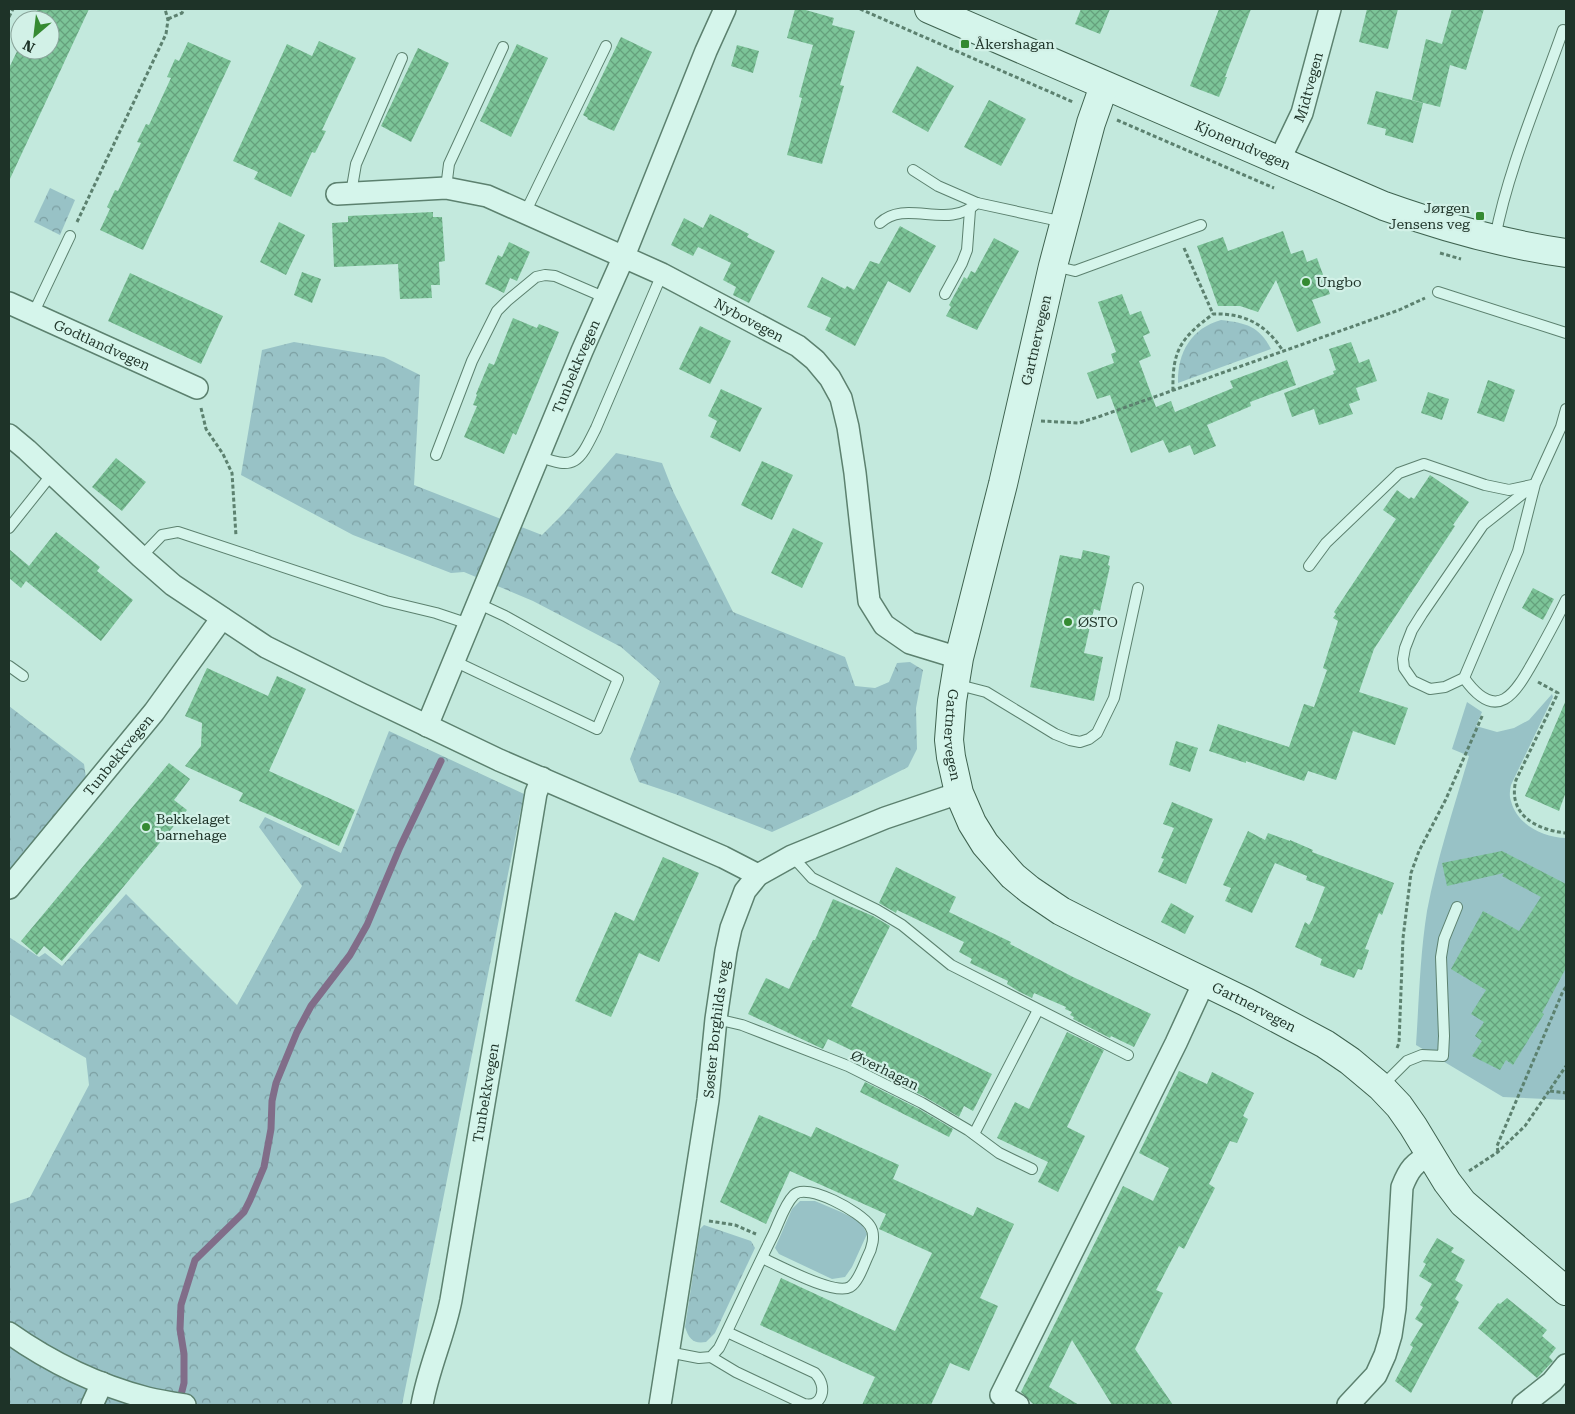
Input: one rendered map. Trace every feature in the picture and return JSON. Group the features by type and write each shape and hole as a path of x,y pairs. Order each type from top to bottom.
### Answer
{"street":[{"name":"Tunbekkvegen","path":"427,726 624,256 706,51 725,9"},
{"name":"Kjonerudvegen","path":"929,9 1384,206 1435,224 1494,240 1566,253"},
{"name":"Midtvegen","path":"1279,161 1302,113 1330,9"},
{"name":"Gartnervegen","path":"1104,86 1091,123 1053,266 959,658 954,684 949,740 959,793 972,823 1009,872 1030,890 1061,911 1325,1044 1350,1061 1389,1073 1400,1106 1463,1203 1566,1290"},
{"name":"Nybovegen","path":"344,193 446,188 487,196 662,274 798,346 815,360 830,378 841,398 848,427 869,601 884,625 910,643 959,658"},
{"name":"Godtlandvegen","path":"9,303 197,388"},
{"path":"9,435 173,585 266,646 427,726 723,857 758,875"},
{"name":"Tunbekkvegen","path":"9,888 154,712 222,618"},
{"name":"Tunbekkvegen","path":"422,1405 426,1385 446,1324 451,1300 536,793 542,778"},
{"name":"Søster Borghilds veg","path":"660,1405 708,1100 716,1019 731,928 746,891 758,875 792,856 885,818 959,793"},
{"path":"1018,1405 1001,1395 1204,982"},
{"path":"1348,1405 1376,1375 1386,1355 1395,1308 1402,1187 1408,1172 1421,1159 1431,1154"},
{"path":"9,1333 65,1367 102,1383 147,1398 185,1405"},
{"path":"1522,1405 1552,1382 1566,1365"},
{"path":"92,1405 102,1383"}],"lane":[{"path":"1494,240 1516,163 1564,30"},
{"path":"525,212 606,46"},
{"path":"446,188 449,164 503,47"},
{"path":"344,193 402,58"},
{"path":"913,170 974,206 1065,222"},
{"path":"880,223 901,213 957,215 974,206"},
{"path":"945,294 967,250 974,206"},
{"path":"1053,266 1075,271 1201,225"},
{"path":"33,314 70,236"},
{"path":"539,456 563,464 572,463 584,452 662,274"},
{"path":"436,455 472,361 497,311 507,301 536,277 545,275 555,276 606,298"},
{"path":"1438,292 1566,333"},
{"path":"1535,484 1483,525 1412,630 1403,659 1404,668 1413,681 1430,689 1445,687 1464,678 1518,551 1535,484 1564,428 1566,409"},
{"path":"1309,566 1326,543 1399,474 1424,464 1484,486 1509,490 1535,484"},
{"path":"9,528 52,474"},
{"path":"141,557 162,535 178,532 386,601 436,613 469,624"},
{"path":"954,684 986,692 1055,734 1080,742 1089,739 1097,733 1114,698 1138,588"},
{"path":"1464,678 1475,691 1489,700 1499,701 1508,698 1517,689 1525,676 1566,600"},
{"path":"454,661 598,729 618,679 478,603"},
{"path":"9,666 23,676"},
{"path":"792,856 812,878 877,910 902,925 951,965 1128,1055"},
{"path":"1389,1073 1407,1061 1422,1055 1443,1056 1441,957 1444,939 1457,907"},
{"path":"974,1134 1038,1010"},
{"name":"Øverhagan","path":"716,1019 750,1028 848,1066 922,1103 974,1134 999,1154 1032,1169"},
{"path":"712,1357 719,1348 770,1241 793,1196 798,1192 816,1193 854,1212 865,1220 873,1233 870,1253 856,1281 850,1287 843,1289 832,1288 812,1281 762,1258"},
{"path":"668,1352 699,1358 712,1357 736,1372 804,1404 813,1404 820,1398 823,1383 815,1373 726,1332"}],"path":[{"path":"9,17 13,9"},
{"path":"70,236 166,34 168,20 166,9"},
{"path":"168,20 182,13 184,9"},
{"path":"860,9 1080,105"},
{"path":"1114,126 1116,120"},
{"path":"1178,234 1213,314"},
{"path":"1018,417 1055,423 1079,423 1399,310 1438,292"},
{"path":"1173,391 1173,368 1181,344 1188,334 1213,314 1237,315 1249,320 1277,341 1283,351"},
{"path":"197,388 206,429 223,454 232,473 237,551"},
{"path":"1525,676 1558,693 1516,780 1514,788 1515,798 1518,808 1533,824 1553,832 1566,833"},
{"path":"1389,1073 1399,1043 1403,938 1411,873 1419,851 1446,799 1489,700"},
{"path":"1498,1152 1497,1146 1523,1082 1566,987"},
{"path":"1464,1174 1498,1152 1524,1126 1566,1066"},
{"path":"1549,1091 1566,1092"},
{"path":"1464,1163 1474,1178"},
{"path":"689,1220 735,1225 770,1241"}],"green space":[{"path":"50,188 75,200 60,235 34,222"},
{"path":"1221,320 1245,324 1251,327 1262,335 1271,349 1178,383 1180,361 1188,343 1202,329"},
{"path":"294,342 384,357 420,375 414,485 542,535 564,513 616,453 662,463 673,491 733,612 845,657 855,686 875,688 889,682 897,663 910,662 923,670 916,708 917,749 908,767 851,796 772,832 639,782 630,759 660,681 621,647 533,601 464,572 451,573 353,535 241,475 262,350"},
{"path":"1552,694 1553,697 1511,785 1510,799 1519,817 1532,828 1549,835 1566,838 1566,1100 1503,1097 1416,1045 1421,961 1427,911 1441,853 1469,756 1452,749 1467,702 1482,712 1476,726 1497,732 1514,728 1529,720"},
{"path":"9,706 84,764 86,778 9,871"},
{"path":"389,731 524,794 402,1405 9,1405 9,1204 30,1197 89,1085 86,1058 9,1014 9,937 39,957 45,953 62,966 126,894 237,1005 302,886 259,827 265,817 341,853"},
{"path":"800,1201 815,1201 861,1222 867,1234 852,1267 845,1277 832,1279 779,1254 775,1248 792,1209"},
{"path":"704,1225 751,1241 755,1248 715,1333 706,1342 698,1342 692,1340 685,1327 700,1229"}],"building":[{"path":"89,9 9,181 9,68 13,60 60,60 60,10 37,10"},
{"path":"795,9 802,9 834,18 832,25 855,31 840,85 844,86 822,164 787,155 802,98 799,97 813,45 787,38"},
{"path":"1081,9 1110,9 1100,34 1075,24"},
{"path":"1219,9 1251,9 1219,97 1190,86"},
{"path":"1367,9 1398,9 1388,49 1359,42"},
{"path":"1452,9 1484,9 1466,70 1450,65 1440,107 1412,100 1426,39 1442,44"},
{"path":"621,37 652,52 614,131 587,119 583,115"},
{"path":"319,41 356,58 322,130 326,131 315,153 312,152 291,197 254,179 258,172 233,161 287,44 312,56"},
{"path":"188,42 231,61 143,250 100,230 110,209 107,207 115,190 118,191 141,143 137,142 146,124 149,125 171,78 167,77 175,59 179,61"},
{"path":"517,44 548,58 511,137 480,121"},
{"path":"737,45 759,51 753,73 731,66"},
{"path":"418,48 449,63 411,142 381,126"},
{"path":"917,66 954,86 928,132 892,112"},
{"path":"1376,91 1423,103 1413,143 1385,135 1386,129 1367,124"},
{"path":"989,100 1026,119 1001,166 964,147"},
{"path":"433,212 433,217 442,217 445,261 439,262 440,285 431,285 432,298 400,299 398,264 334,267 332,223 348,222 348,216"},
{"path":"710,214 749,234 747,237 775,251 749,303 733,295 736,287 723,280 731,263 698,247 693,256 671,245 684,218 703,228"},
{"path":"279,222 305,235 286,275 260,262"},
{"path":"900,226 936,246 910,293 888,281 855,346 825,330 831,318 807,307 822,277 845,289 847,286 854,290 870,261 879,264"},
{"path":"1283,231 1291,254 1303,250 1307,262 1317,258 1330,294 1312,300 1321,323 1297,332 1276,280 1258,312 1240,306 1218,306 1197,246 1223,237 1228,251"},
{"path":"994,238 1019,251 977,330 946,316 951,307 949,305 964,277 967,279 971,271 975,273"},
{"path":"509,242 530,252 517,281 510,278 504,293 485,284 498,255 502,257"},
{"path":"302,272 321,279 312,303 294,295"},
{"path":"130,273 223,316 201,364 108,321"},
{"path":"1122,294 1130,315 1141,311 1150,333 1143,336 1151,356 1139,361 1156,407 1171,401 1175,412 1233,388 1230,381 1287,360 1296,385 1250,402 1251,406 1207,425 1216,446 1194,455 1190,445 1169,453 1163,440 1131,453 1110,395 1097,399 1087,373 1114,363 1111,354 1116,352 1098,302"},
{"path":"513,318 537,328 539,324 559,332 516,435 513,433 504,454 464,437 477,406 473,405 476,394 489,363 494,365"},
{"path":"700,326 731,341 710,384 679,369"},
{"path":"1351,342 1359,363 1369,359 1377,381 1356,388 1360,400 1349,404 1353,414 1319,425 1314,409 1292,417 1284,393 1334,374 1333,371 1336,370 1329,349"},
{"path":"1488,380 1515,390 1504,422 1477,413"},
{"path":"721,389 762,408 740,452 710,437 717,421 708,416"},
{"path":"1428,392 1449,399 1442,420 1421,413"},
{"path":"116,458 146,482 122,511 92,487"},
{"path":"762,461 793,475 772,520 741,505"},
{"path":"1430,475 1469,502 1374,649 1359,692 1408,708 1395,745 1353,731 1336,780 1308,771 1304,781 1246,761 1246,763 1209,751 1218,724 1289,747 1304,704 1314,707 1327,670 1323,668 1338,621 1333,618 1336,614 1334,612 1396,519 1383,510 1397,490 1409,499 1411,497 1414,499"},
{"path":"793,528 823,543 802,588 771,573"},
{"path":"56,532 100,567 97,571 133,600 101,641 26,581 21,588 9,578 9,549 29,566"},
{"name":"ØSTO","path":"1083,550 1110,556 1108,565 1110,566 1100,611 1094,609 1084,653 1103,657 1094,701 1030,687 1060,555 1081,559"},
{"path":"1533,588 1554,599 1543,620 1522,608"},
{"path":"207,668 268,696 277,676 306,689 269,771 355,810 339,846 239,801 243,793 185,766 201,746 202,723 185,716"},
{"path":"1566,700 1566,792 1559,811 1525,796"},
{"path":"1176,741 1198,748 1190,772 1169,765"},
{"path":"169,763 190,779 174,800 187,810 62,961 44,946 37,955 21,941"},
{"path":"1172,802 1213,819 1186,884 1158,872 1164,859 1161,858 1174,828 1163,824"},
{"path":"1248,831 1265,840 1268,833 1290,840 1313,850 1312,852 1394,883 1382,915 1379,913 1365,949 1369,950 1362,970 1358,969 1354,978 1320,965 1322,959 1295,947 1305,922 1309,925 1312,920 1325,887 1306,880 1307,876 1275,863 1252,913 1225,901 1231,888 1223,885"},
{"path":"1502,851 1566,884 1566,968 1542,1013 1544,1014 1513,1065 1506,1060 1500,1070 1472,1056 1482,1041 1475,1036 1484,1022 1471,1014 1486,990 1451,969 1483,911 1519,931 1541,897 1502,876 1504,873 1447,886 1442,863"},
{"path":"663,857 699,873 659,962 639,953 611,1017 575,1001 615,912 634,921"},
{"path":"896,867 956,897 949,912 1011,942 1010,944 1073,977 1151,1014 1134,1047 1111,1036 1110,1038 1073,1019 1074,1017 1070,1015 1072,1012 1065,1009 1066,1007 1034,993 1032,998 1018,991 1007,984 1008,981 970,963 972,959 959,952 964,942 897,910 896,913 879,903"},
{"path":"833,899 873,916 890,926 851,1006 992,1074 973,1111 964,1106 959,1117 872,1070 876,1062 828,1039 823,1049 748,1014 766,978 789,989 813,940 815,940"},
{"path":"1171,903 1194,916 1185,934 1161,922"},
{"path":"1067,1032 1104,1050 1067,1127 1085,1136 1058,1192 1038,1182 1048,1162 997,1138 1015,1102 1029,1109"},
{"path":"1179,1071 1207,1084 1212,1072 1254,1093 1243,1116 1248,1119 1237,1143 1230,1141 1209,1184 1215,1188 1184,1249 1179,1246 1156,1290 1163,1293 1135,1349 1173,1405 1112,1405 1072,1340 1049,1387 1079,1405 1034,1405 1021,1392 1123,1186 1153,1201 1169,1168 1139,1153"},
{"path":"865,1082 919,1109 953,1129 949,1137 860,1092"},
{"path":"759,1115 811,1137 816,1127 899,1165 893,1179 973,1216 977,1207 1014,1224 980,1298 998,1306 969,1371 950,1363 931,1405 862,1405 875,1377 760,1325 781,1278 895,1331 932,1253 879,1229 886,1214 790,1171 766,1224 720,1202"},
{"path":"1437,1238 1454,1248 1451,1252 1465,1260 1455,1280 1463,1285 1455,1299 1459,1302 1411,1393 1395,1381 1413,1347 1410,1345 1423,1324 1415,1319 1423,1307 1420,1305 1432,1284 1419,1276 1426,1264 1423,1262"},
{"path":"1507,1298 1547,1330 1542,1336 1556,1348 1549,1357 1553,1361 1537,1378 1478,1328 1498,1303 1500,1304"}],"waterway":[{"path":"179,1403 184,1383 184,1354 180,1329 181,1305 195,1260 244,1212 250,1200 264,1167 271,1129 272,1101 276,1083 297,1032 311,1006 350,955 367,925 400,847 441,761"}],"place":[{"name":"Åkershagan","path":"965,44"},
{"name":"Jørgen Jensens veg","path":"1480,216"},
{"name":"Ungbo","path":"1306,282"},
{"name":"ØSTO","path":"1068,622"},
{"name":"Bekkelaget barnehage","path":"146,827"}]}
